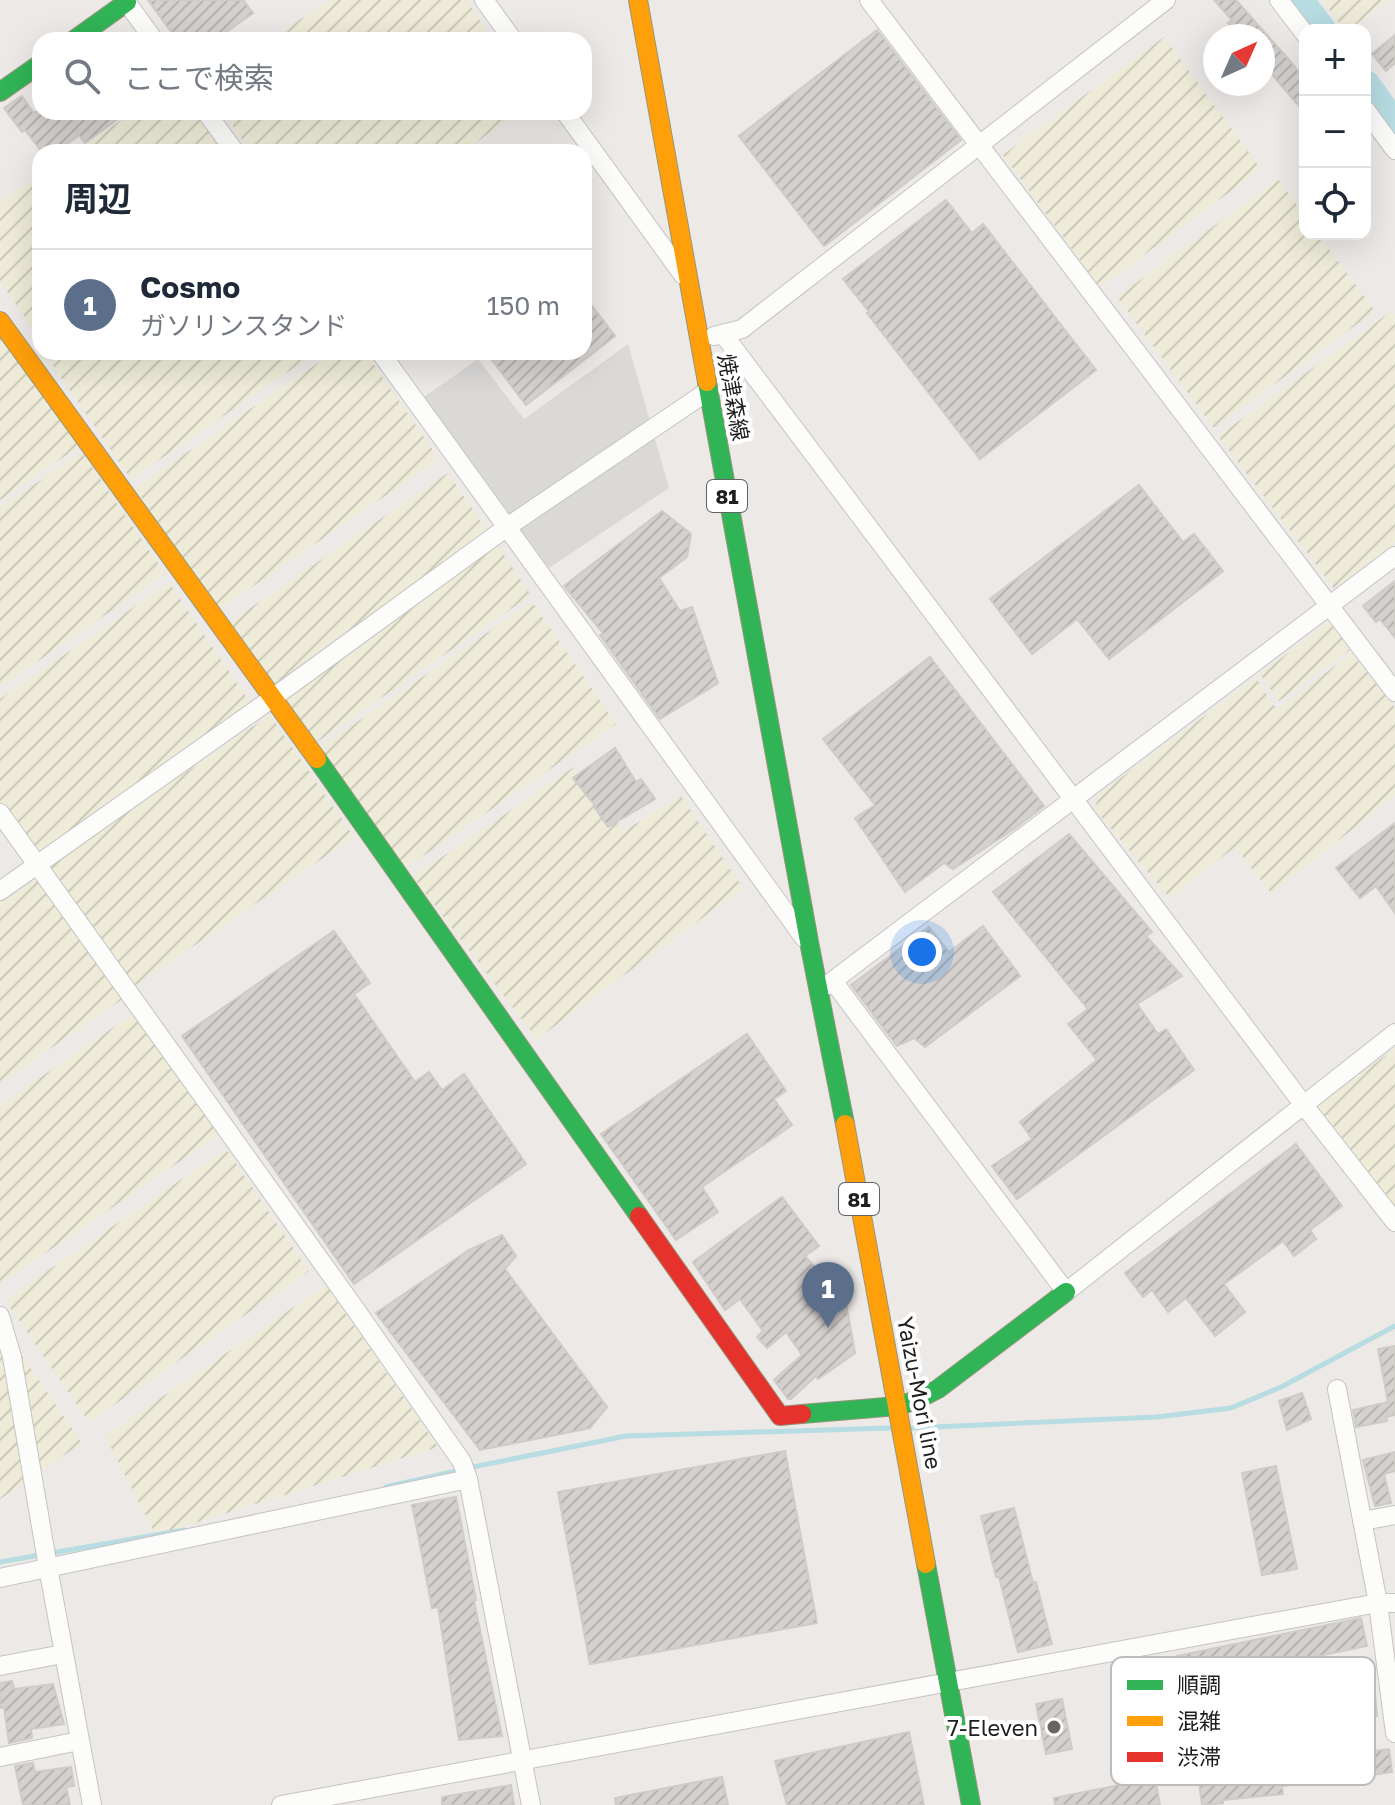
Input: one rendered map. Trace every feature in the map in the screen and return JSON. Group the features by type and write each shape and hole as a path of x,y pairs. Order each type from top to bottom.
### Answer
{"main road":[{"name":"焼津森線","path":"638,0 810,947 826,986"},
{"path":"85,32 127,1"},
{"path":"0,92 32,70"},
{"path":"0,321 274,697 780,1416 898,1406 917,1400 938,1389 1066,1292"},
{"name":"Yaizu-Mori line","path":"826,986 971,1805"}],"street":[{"path":"484,0 507,32"},
{"path":"869,0 1395,692"},
{"path":"699,341 732,331 1166,0"},
{"path":"1279,0 1299,26"},
{"path":"127,1 148,32"},
{"path":"1371,117 1395,150"},
{"path":"212,120 229,144"},
{"path":"571,120 588,144"},
{"path":"592,149 689,284"},
{"path":"732,331 1074,799 1395,1222"},
{"path":"386,360 810,947"},
{"path":"0,891 507,527 708,391"},
{"path":"1395,556 826,986 1066,1292 1395,1033"},
{"path":"0,813 347,1297 465,1471 531,1805"},
{"path":"0,1316 12,1357 92,1805"},
{"path":"1337,1389 1362,1521 1386,1603 1395,1733"},
{"path":"0,1578 465,1471"},
{"path":"1362,1521 1395,1515"},
{"path":"281,1805 1386,1603"},
{"path":"0,1666 63,1654"},
{"path":"0,1757 79,1741"}],"shaded area":[{"path":"329,0 467,0 487,32 282,32"},
{"path":"1322,0 1387,0 1357,24 1340,24"},
{"path":"1164,37 1203,90 1203,96 1207,96 1261,169 1100,287 1003,155"},
{"path":"121,120 213,120 230,144 86,144"},
{"path":"229,120 507,120 474,144 245,144"},
{"path":"1278,179 1299,208 1299,240 1322,240 1375,311 1214,428 1117,297"},
{"path":"32,181 32,328 0,281 0,203"},
{"path":"1392,311 1395,315 1395,542 1334,588 1218,436"},
{"path":"0,327 81,445 0,500"},
{"path":"628,344 669,488 549,568 424,397 479,360 524,419"},
{"path":"49,360 305,360 131,479"},
{"path":"322,360 371,360 439,459 218,610 135,488"},
{"path":"82,452 165,574 0,687 0,508"},
{"path":"448,473 531,595 311,746 227,624"},
{"path":"169,583 252,705 32,856 0,809 0,699"},
{"path":"532,602 616,724 395,875 312,753"},
{"path":"1330,622 1350,650 1279,701 1260,674"},
{"path":"1352,653 1395,708 1395,796 1271,893 1235,847 1170,898 1095,810 1098,795 1256,678 1277,710"},
{"path":"270,715 354,837 133,987 50,865"},
{"path":"574,767 624,831 681,796 743,888 537,1039 413,877"},
{"path":"40,876 124,998 0,1083 0,904"},
{"path":"136,1012 220,1134 0,1284 0,1105"},
{"path":"1395,1048 1395,1206 1318,1107"},
{"path":"226,1149 309,1271 89,1422 5,1300"},
{"path":"326,1285 438,1447 156,1535 105,1436"},
{"path":"0,1324 82,1443 0,1499"}],"building":[{"path":"148,0 243,0 253,13 226,32 171,32"},
{"path":"1214,0 1236,0 1257,24 1229,24 1232,20"},
{"path":"877,30 961,140 824,246 739,136"},
{"path":"1395,35 1395,63 1386,71 1372,54"},
{"path":"1275,44 1299,72 1299,106 1275,78"},
{"path":"22,96 32,111 32,120 116,120 85,143 79,135 67,144 36,144 25,130 22,132 4,108"},
{"path":"946,200 972,233 983,224 1096,370 980,459 843,279"},
{"path":"592,306 615,336 592,354"},
{"path":"492,360 584,360 526,405"},
{"path":"1139,485 1183,542 1194,534 1223,571 1109,659 1077,619 1032,654 990,599"},
{"path":"662,511 691,534 687,557 659,578 680,611 692,607 718,683 660,719 600,635 603,633 564,586"},
{"path":"1395,581 1395,638 1380,619 1376,622 1363,606"},
{"path":"930,657 1044,806 953,869 944,863 905,892 855,818 875,805 823,739"},
{"path":"615,748 636,782 641,779 655,799 608,827 573,778"},
{"path":"1395,823 1395,913 1376,886 1360,898 1336,868"},
{"path":"1069,834 1152,932 1146,936 1182,976 1137,1004 1158,1034 1166,1029 1194,1070 1017,1199 992,1166 1032,1139 1020,1122 1097,1060 1068,1024 1088,1009 993,892"},
{"path":"983,926 1020,976 925,1047 914,1038 897,1046 851,985 929,927 949,952"},
{"path":"334,931 370,983 354,994 415,1082 429,1072 442,1090 464,1074 526,1164 354,1284 182,1036"},
{"path":"747,1034 786,1091 774,1099 792,1125 702,1187 718,1212 676,1240 601,1134"},
{"path":"1296,1144 1342,1206 1310,1230 1316,1239 1294,1256 1283,1241 1224,1284 1245,1312 1215,1336 1186,1298 1168,1312 1152,1290 1143,1297 1125,1273"},
{"path":"782,1197 819,1246 805,1256 836,1291 843,1286 855,1353 818,1379 816,1376 791,1399 774,1380 802,1355 786,1332 767,1348 757,1337 763,1331 740,1299 725,1310 693,1262"},
{"path":"502,1235 516,1256 505,1269 607,1407 590,1428 480,1450 376,1313 469,1250"},
{"path":"1395,1346 1395,1415 1386,1417 1387,1421 1356,1427 1353,1410 1388,1402 1378,1349"},
{"path":"1302,1393 1311,1419 1287,1430 1279,1401"},
{"path":"785,1451 817,1623 590,1664 558,1492"},
{"path":"1395,1452 1395,1471 1384,1474 1391,1503 1375,1506 1363,1460"},
{"path":"1276,1466 1297,1569 1262,1575 1242,1473"},
{"path":"456,1497 502,1736 459,1740 438,1607 432,1608 412,1505"},
{"path":"1014,1508 1052,1644 1018,1652 981,1516"},
{"path":"1361,1618 1367,1646 1314,1657 1177,1656"},
{"path":"12,1681 14,1689 53,1684 64,1724 31,1729 32,1738 9,1743 4,1707 0,1708 0,1683"},
{"path":"1062,1699 1072,1749 1046,1754 1036,1704"},
{"path":"909,1732 924,1805 787,1805 775,1761"},
{"path":"1389,1749 1392,1772 1375,1774 1375,1751"},
{"path":"33,1763 35,1772 71,1767 74,1786 66,1787 70,1805 23,1805 15,1766"},
{"path":"722,1777 728,1805 616,1805 615,1798"},
{"path":"511,1785 514,1805 442,1805 442,1797"},
{"path":"1120,1785 1156,1785 1160,1805 1055,1805 1054,1798"},
{"path":"1199,1785 1291,1785 1282,1786 1283,1794 1202,1805"}],"waterway":[{"path":"1297,0 1315,24"},
{"path":"1371,94 1395,128"},
{"path":"912,1428 1157,1417 1231,1408 1281,1387 1395,1326"},
{"path":"386,1487 626,1436 890,1428"},
{"path":"0,1562 184,1530"}],"traffic: fast":[{"path":"85,32 127,2"},
{"path":"0,92 32,70"},
{"path":"707,382 845,1124"},
{"path":"317,759 639,1216"},
{"path":"802,1414 898,1406 917,1400 938,1389 1066,1292"},
{"path":"926,1564 971,1805"}],"traffic: slow":[{"path":"638,0 707,382"},
{"path":"0,321 317,759"},
{"path":"845,1124 926,1564"}],"traffic: jam":[{"path":"639,1216 780,1416 802,1414"}],"place":[{"name":"Cosmo","path":"828,1328"},
{"name":"7-Eleven","path":"1054,1727"}]}
